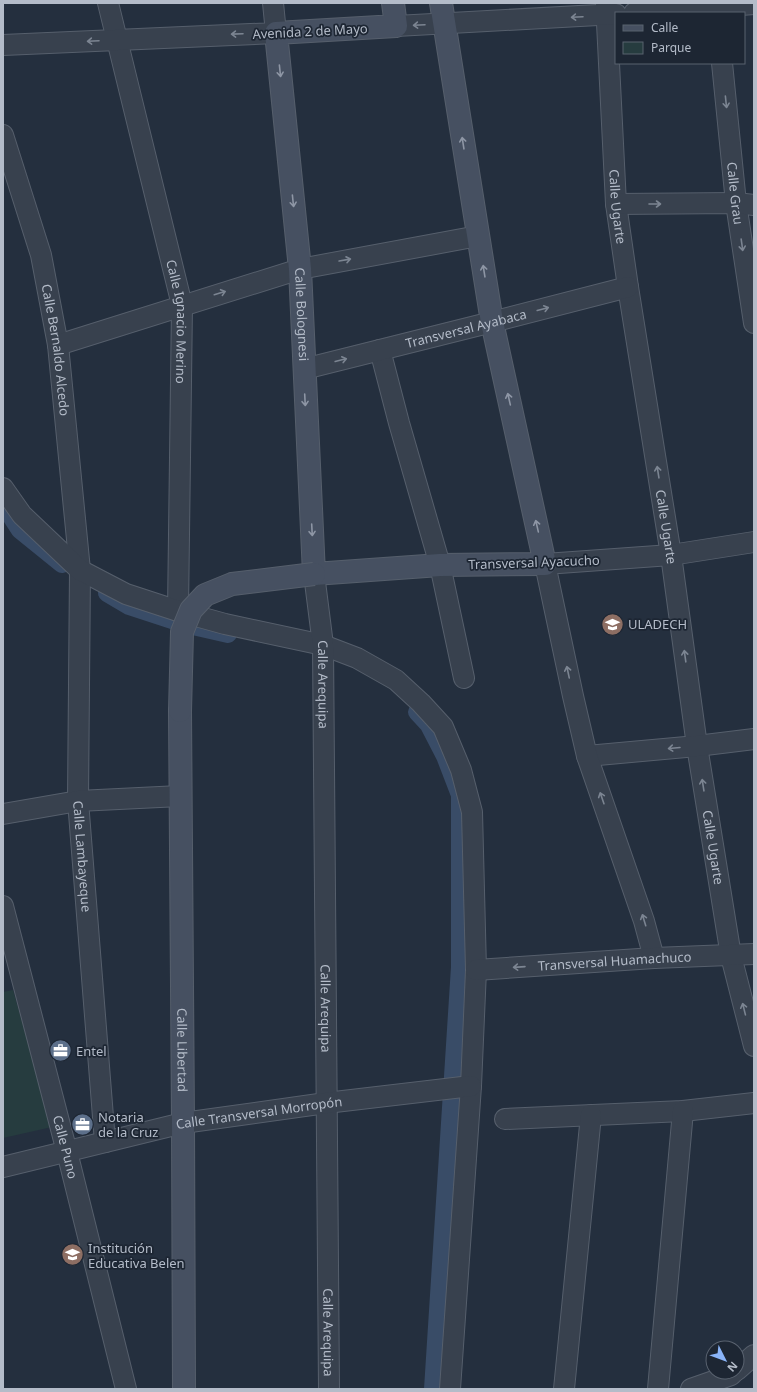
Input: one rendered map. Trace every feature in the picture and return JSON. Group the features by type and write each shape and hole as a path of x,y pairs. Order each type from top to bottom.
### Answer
{"main road":[{"path":"393,3 396,26"},
{"path":"443,13 492,322 545,564"},
{"name":"Avenida 2 de Mayo","path":"276,33 396,26"},
{"name":"Calle Bolognesi","path":"276,33 300,268 314,574"},
{"name":"Transversal Ayacucho","path":"180,711 182,632 191,610 205,595 232,584 314,574 440,564 545,564"},
{"name":"Calle Libertad","path":"180,711 184,1389"}],"street":[{"name":"Calle Ignacio Merino","path":"108,3 182,305 178,611"},
{"name":"Calle Bolognesi","path":"273,3 276,33"},
{"path":"648,12 754,4"},
{"name":"Avenida 2 de Mayo","path":"396,26 443,13 610,11"},
{"name":"Calle Ugarte","path":"610,11 616,204 671,555 697,746 731,956 754,1046"},
{"name":"Avenida 2 de Mayo","path":"3,45 276,33"},
{"name":"Calle Grau","path":"722,64 745,204 754,323"},
{"name":"Calle Bernaldo Alcedo","path":"3,135 41,255 58,345 80,570"},
{"path":"616,204 745,204"},
{"path":"58,345 300,268 478,236"},
{"name":"Transversal Ayabaca","path":"304,369 628,287"},
{"path":"380,350 399,423 440,564 464,678"},
{"path":"3,488 22,515 80,570 126,594 225,624 321,636 396,680 421,703 443,727 462,770 472,812 476,970 471,1086 450,1389"},
{"name":"Transversal Ayacucho","path":"545,564 671,555 754,542"},
{"path":"545,564 587,756 644,921 654,958"},
{"name":"Calle Lambayeque","path":"80,570 78,801 105,1142"},
{"name":"Calle Bolognesi","path":"314,574 321,636"},
{"name":"Calle Arequipa","path":"321,636 329,1389"},
{"path":"587,756 754,739"},
{"path":"3,814 78,801 180,796"},
{"name":"Calle Puno","path":"3,906 67,1152 126,1389"},
{"name":"Transversal Huamachuco","path":"476,970 654,958 754,954"},
{"name":"Calle Transversal Morropón","path":"3,1167 183,1123 326,1103 471,1086"},
{"path":"505,1119 683,1111 754,1103"},
{"path":"658,1389 683,1111"},
{"path":"564,1389 591,1115"},
{"path":"745,1363 754,1355"},
{"path":"691,1389 717,1380"}],"green space":[{"path":"13,990 52,1127 3,1138 3,992"}],"waterway":[{"path":"3,504 20,530 62,564"},
{"path":"107,593 129,606 184,624 228,634"},
{"path":"417,712 429,725 445,756 460,795 460,967 433,1389"}],"place":[{"name":"ULADECH","path":"612,624"},
{"name":"Entel","path":"60,1051"},
{"name":"Notaria de la Cruz","path":"82,1124"},
{"name":"Institución Educativa Belen","path":"73,1255"}]}
